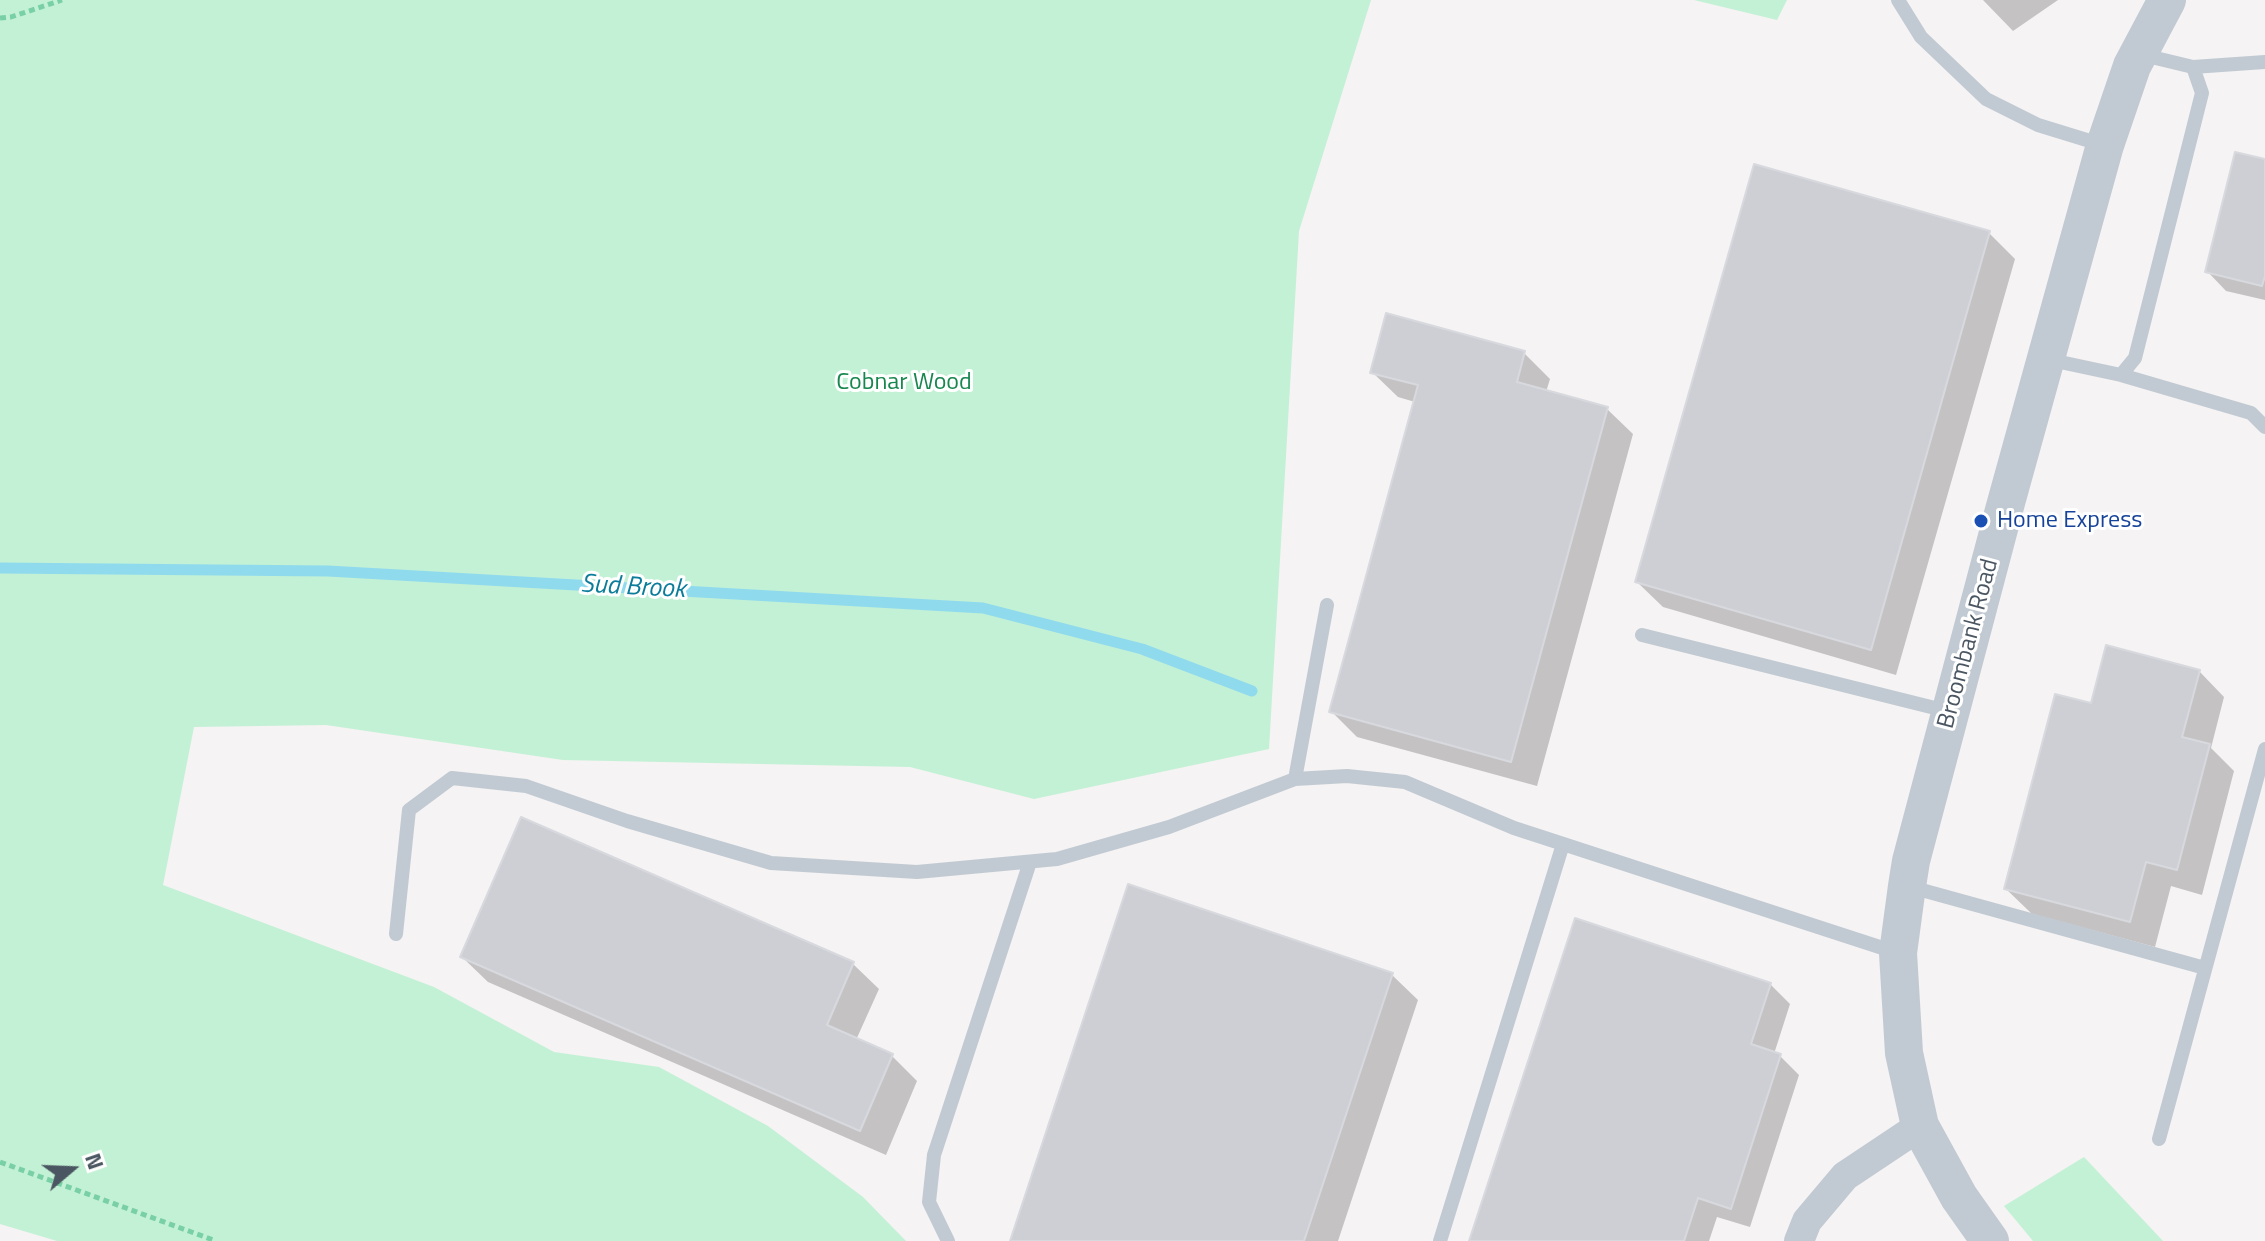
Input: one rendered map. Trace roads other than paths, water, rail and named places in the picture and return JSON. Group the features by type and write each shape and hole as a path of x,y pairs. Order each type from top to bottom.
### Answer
{"street":[{"name":"Broombank Road","path":"1990,1241 1959,1197 1920,1126 1904,1053 1898,953 1907,886 1911,861 2105,145 2139,54 2167,0"},
{"path":"1799,1241 1807,1221 1845,1176 1920,1126"}],"lane":[{"path":"1898,0 1921,37 1986,99 2038,125 2105,145"},
{"path":"2139,54 2193,67 2265,62"},
{"path":"2121,375 2135,358 2202,93 2193,67"},
{"path":"2046,359 2121,375 2251,413 2265,427"},
{"path":"1295,779 1327,605"},
{"path":"1642,635 1951,712"},
{"path":"2159,1139 2265,749"},
{"path":"396,934 409,810 452,778 526,786 627,821 771,863 917,872 1057,859 1169,827 1295,779 1347,776 1405,782 1514,828 1898,953"},
{"path":"1440,1241 1563,844"},
{"path":"948,1241 929,1202 934,1155 1030,862"},
{"path":"1907,886 2205,968"}],"waterway":[{"name":"Sud Brook","path":"0,568 328,571 983,608 1142,649 1252,691"}],"place":[{"name":"Home Express","path":"1981,521"}],"park label":[{"name":"Cobnar Wood","path":"904,383"}]}
